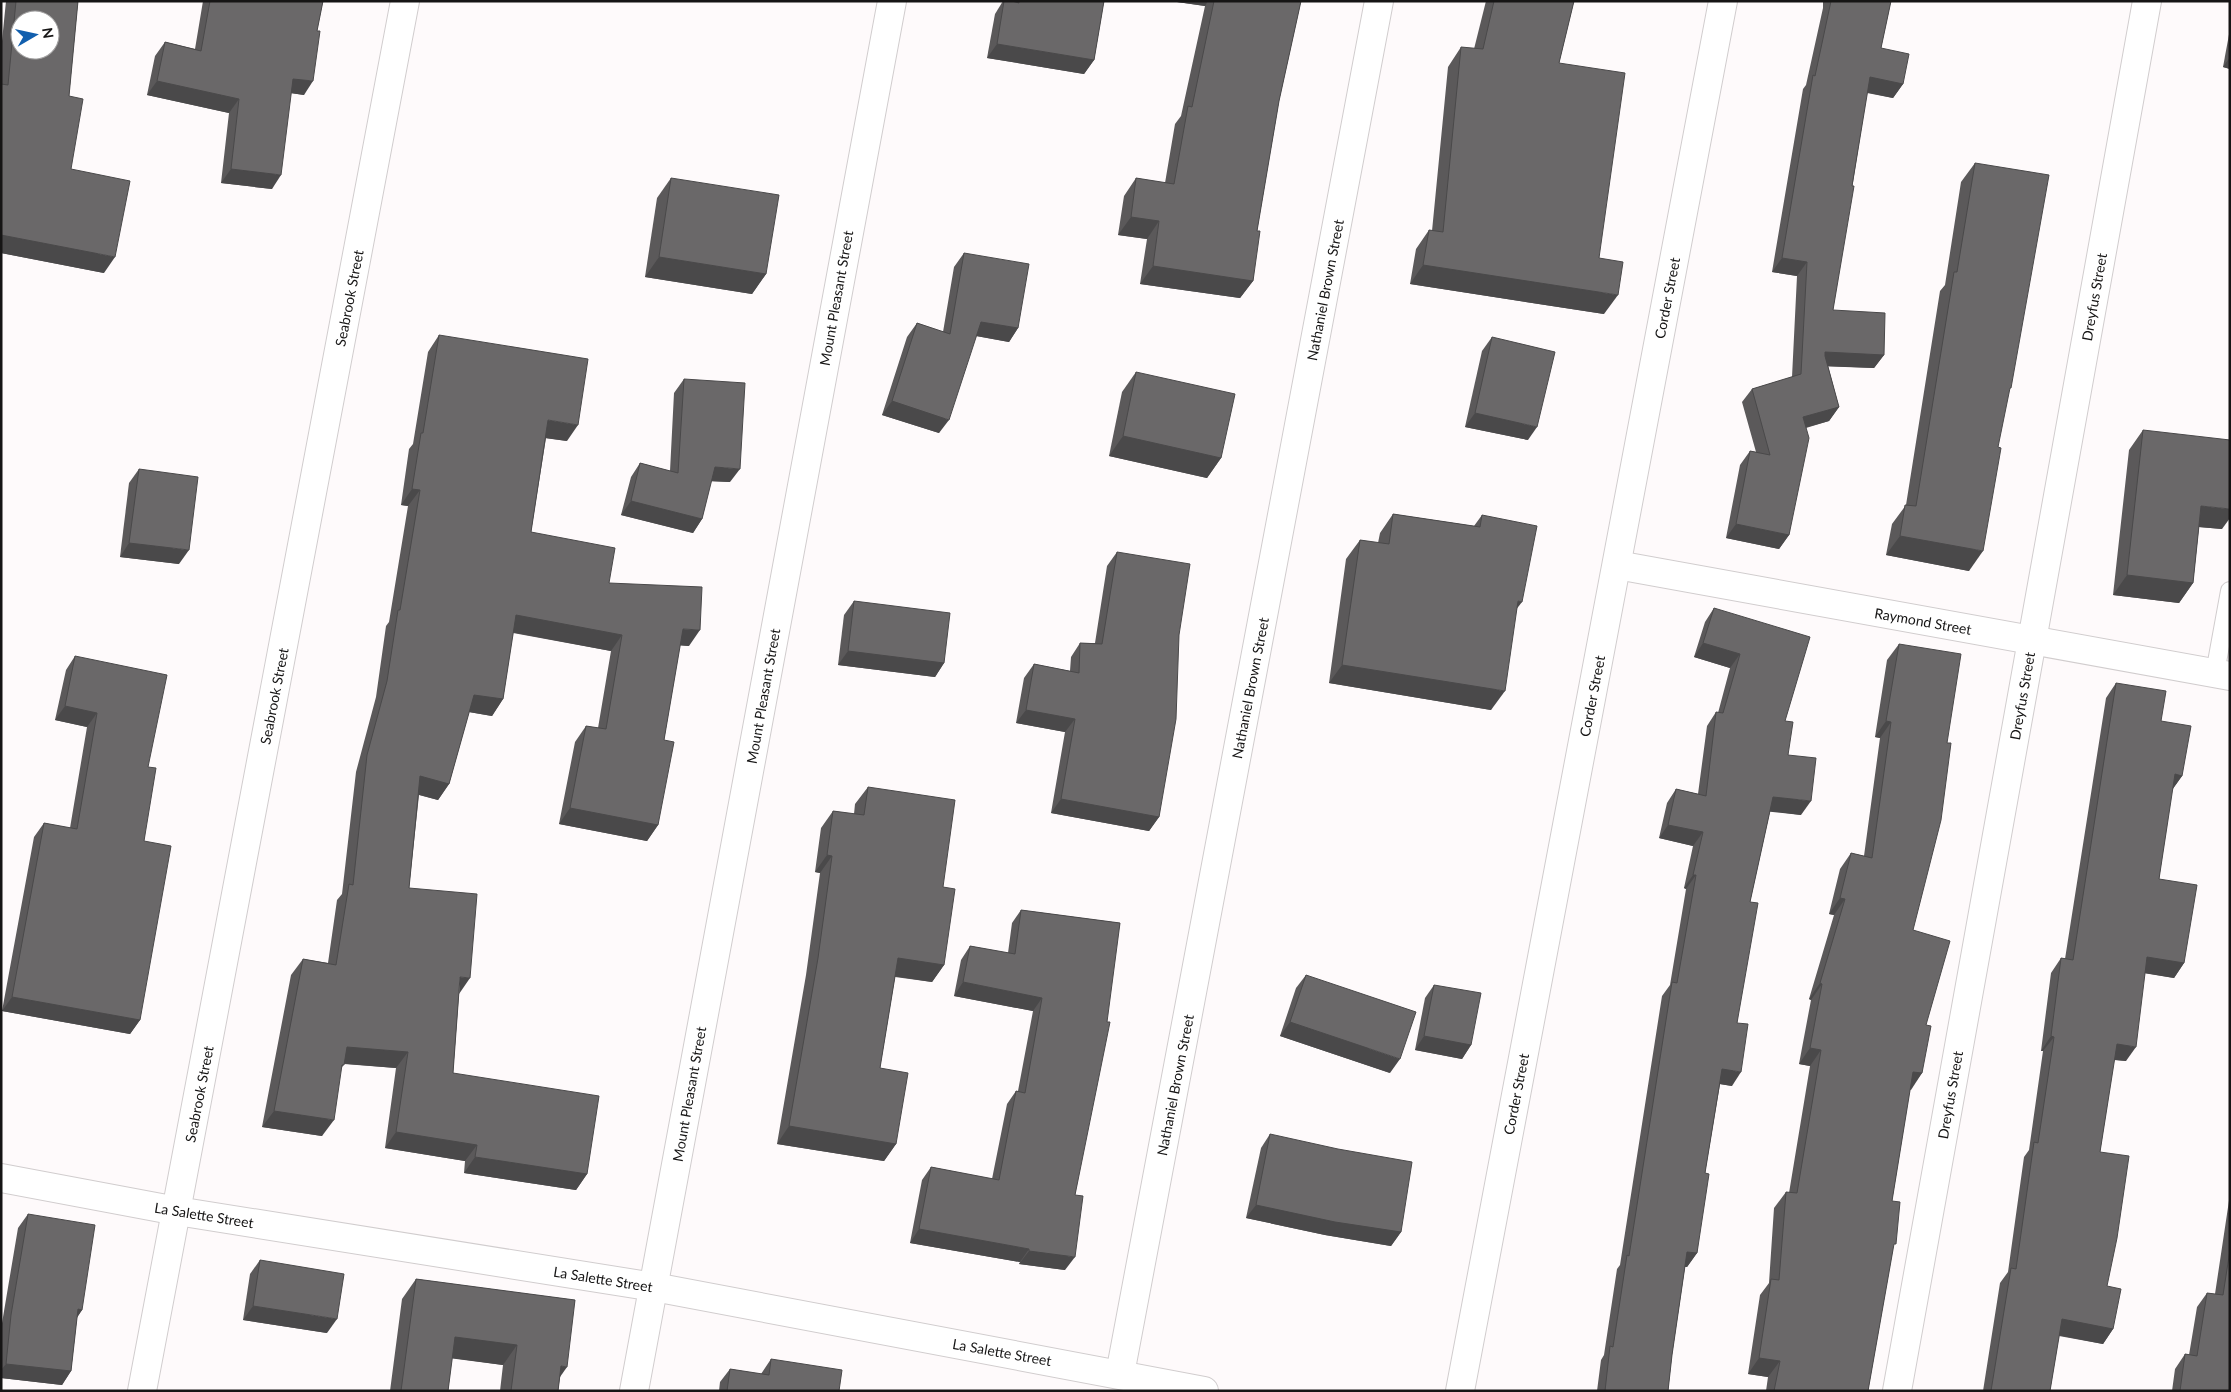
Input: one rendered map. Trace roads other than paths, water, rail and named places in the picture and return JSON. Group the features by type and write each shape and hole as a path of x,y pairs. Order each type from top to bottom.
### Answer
{"street":[{"name":"Seabrook Street","path":"142,1391 405,1"},
{"name":"Mount Pleasant Street","path":"634,1391 892,1"},
{"name":"Nathaniel Brown Street","path":"1120,1374 1379,1"},
{"name":"Corder Street","path":"1460,1391 1723,1"},
{"name":"Dreyfus Street","path":"1897,1391 2147,1"},
{"name":"Raymond Street","path":"1617,565 2222,674"},
{"name":"La Salette Street","path":"1,1178 177,1211 654,1287 1204,1391"}],"lane":[{"path":"2222,674 2229,597"}]}
